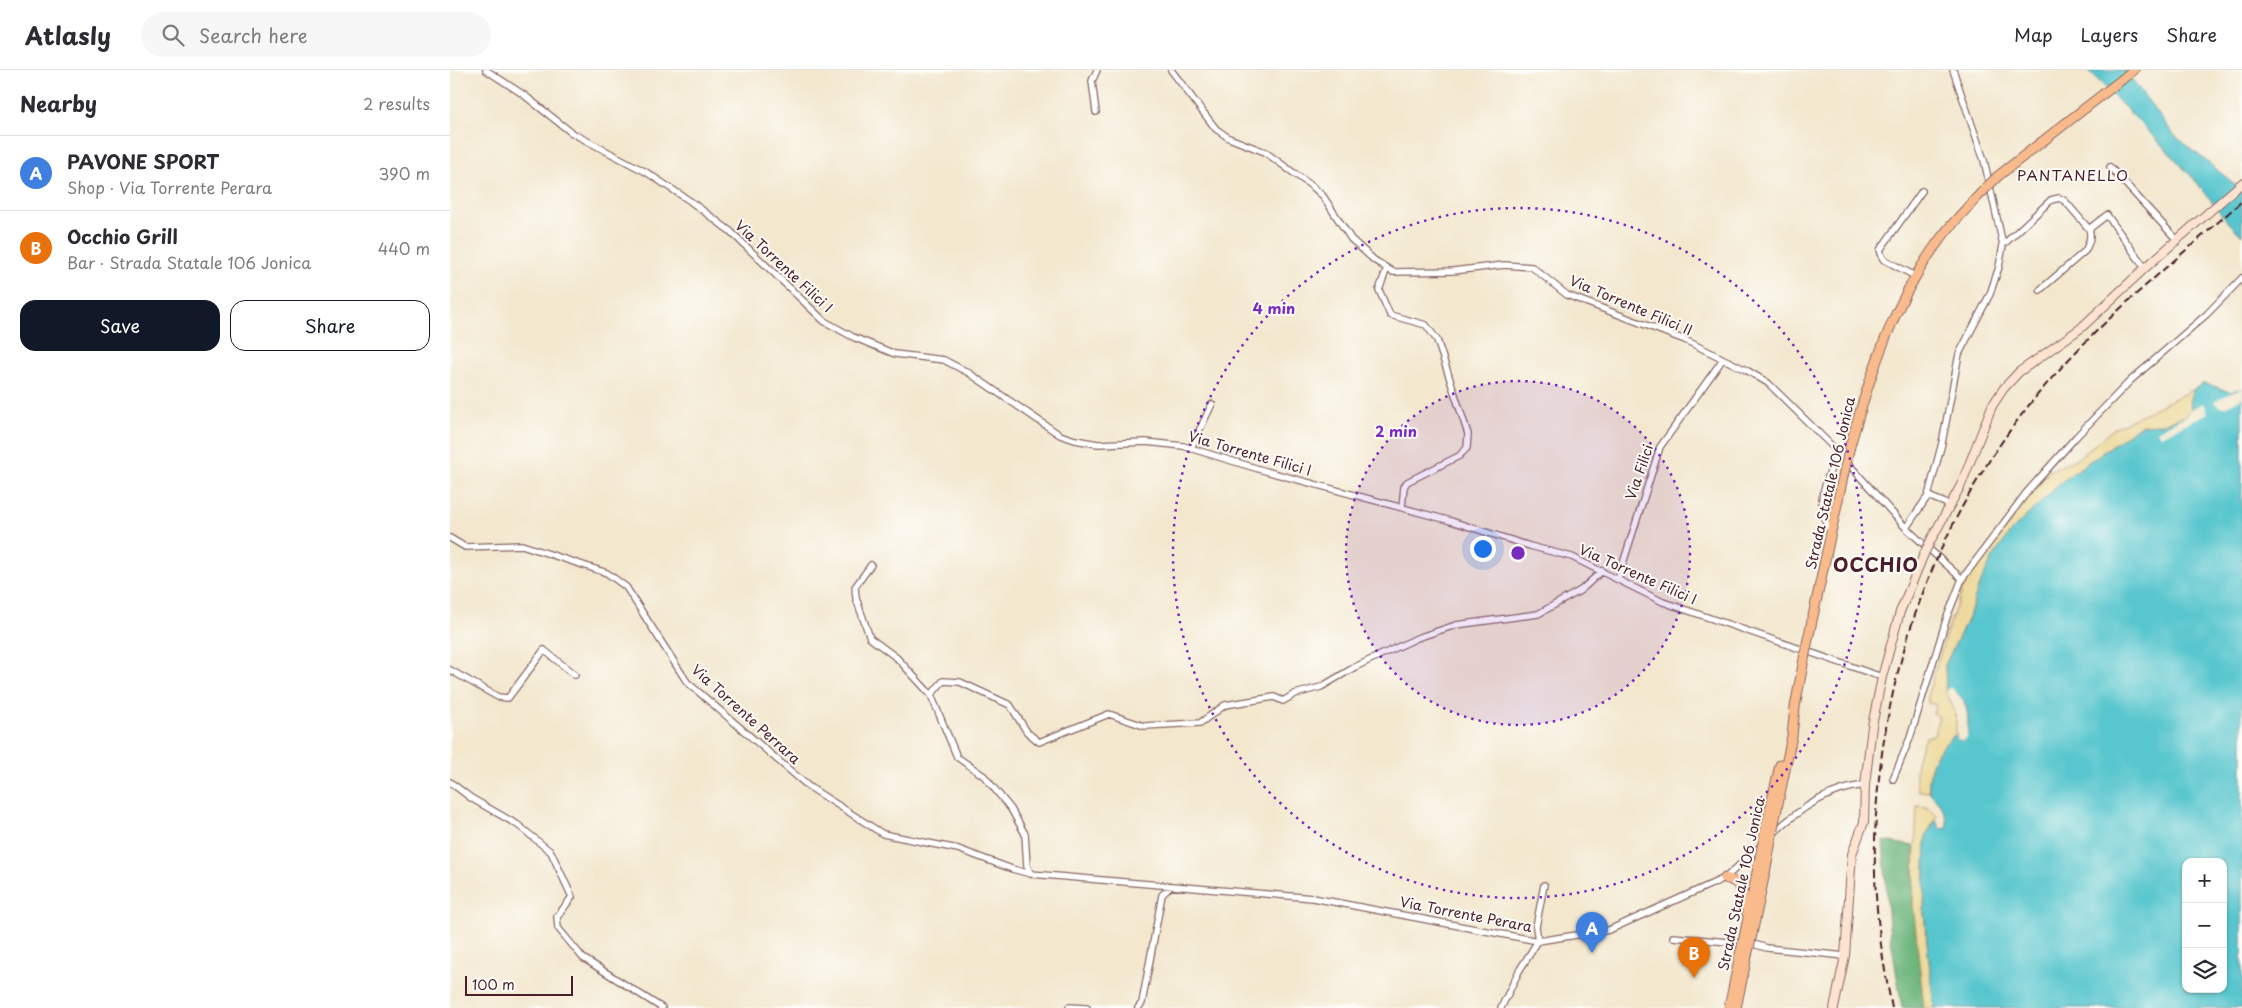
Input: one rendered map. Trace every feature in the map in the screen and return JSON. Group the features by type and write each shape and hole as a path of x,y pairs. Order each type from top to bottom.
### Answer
{"main road":[{"name":"Strada Statale 106 Jonica","path":"1736,1008 1748,933 1771,818 1792,736 1795,707 1804,659 1844,472 1850,446 1883,340 1915,276 1954,221 1998,176 2132,71"},
{"name":"Strada Statale 106 Jonica","path":"1748,933 1747,921 1763,862"},
{"path":"1729,879 1739,885 1743,892 1747,921"},
{"name":"Strada Statale 106 Jonica","path":"1729,1008 1744,955"}],"street":[{"name":"Via Torrente Filici I","path":"486,70 524,95 572,133 646,172 690,201 730,232 813,312 838,329 895,354 944,360 969,373 1060,434 1075,440 1098,444 1146,442 1191,448 1262,470 1402,507 1572,557 1663,602 1882,677"},
{"path":"1096,112 1092,81 1097,70"},
{"name":"Via Torrente Filici II","path":"1171,70 1216,128 1229,138 1265,152 1313,187 1323,196 1351,239 1374,260 1393,272 1443,272 1504,265 1532,267 1567,295 1685,340 1768,383 1836,450 1906,528 1962,579"},
{"path":"1906,528 1928,496 1942,443 1959,354 1990,294 2000,267 2003,245 1984,160 1953,70"},
{"path":"2110,167 2178,241"},
{"path":"1834,1008 1845,956 1852,854 1864,822 1865,785 1872,726 1882,677 1900,612 1924,554 1961,485 1992,406 2004,388 2019,372 2081,328 2242,183"},
{"path":"1915,276 1883,259 1880,250 1922,191"},
{"path":"2003,245 2051,200 2059,198 2065,201 2090,228 2089,245 2085,251 2040,290"},
{"path":"2090,228 2107,215 2146,268"},
{"path":"1387,268 1379,290 1390,315 1426,326 1437,340 1468,434 1467,448 1459,456 1407,482 1404,487 1402,507"},
{"path":"1893,779 1910,738 1947,618 1962,579 2027,492 2076,437 2130,381 2207,314 2242,278"},
{"name":"Via Filici","path":"1618,579 1660,447 1723,359"},
{"path":"1191,448 1212,404"},
{"path":"1831,533 1822,517 1822,492 1836,450"},
{"path":"1928,496 1950,505"},
{"path":"1824,521 1834,518"},
{"name":"Via Torrente Perrara","path":"450,538 465,548 522,545 607,573 626,587 687,682 808,786 883,834 958,849 1012,870 1031,874"},
{"path":"871,565 855,586 856,598 870,638 898,658 931,695 957,758 984,776 1011,809 1025,834 1027,866 1031,874"},
{"path":"931,695 943,681 960,682 1010,705 1027,732 1039,742 1109,714 1144,726 1200,723 1225,705 1274,697 1283,701 1295,694 1321,687 1355,667 1408,642 1456,625 1538,614 1581,590 1602,572"},
{"path":"450,670 498,697 508,698 544,650 575,675"},
{"path":"450,782 470,798 518,825 551,852 572,897 557,917 558,928 583,958 662,1008"},
{"name":"Via Torrente Perara","path":"1031,874 1313,898 1538,941 1609,930 1729,879 1780,827 1810,805 1846,788 1865,785"},
{"path":"1500,1008 1519,971 1538,941 1536,927 1544,885"},
{"path":"1138,1008 1142,1003 1162,895 1170,887"},
{"path":"1673,938 1740,943"},
{"path":"1753,944 1767,948 1845,956"},
{"path":"1069,1007 1087,1008"}],"green space":[{"path":"1883,841 1914,846 1913,903 1924,1008 1902,1008 1889,927"}],"sand":[{"path":"2194,389 2190,398 2191,409 2185,416 2162,424 2141,425 2065,479 2013,530 1978,588 1970,614 1945,665 1946,691 1956,715 1956,734 1943,746 1934,759 1930,774 1929,792 1919,791 1916,778 1918,756 1926,737 1934,735 1939,716 1933,714 1936,705 1928,703 1928,694 1946,634 1966,580 2049,471 2078,458 2116,427"},
{"path":"1917,806 1926,807 1937,815 1926,836 1924,913 1934,1008 1924,1008 1913,903"}],"water":[{"path":"2088,70 2125,70 2174,135 2242,190 2242,236 2228,222 2190,175"},
{"path":"2205,383 2230,392 2242,388 2242,1008 1934,1008 1924,913 1926,836 1936,820 1940,829 1947,828 1946,817 1942,808 1929,792 1929,782 1934,759 1938,753 1956,734 1957,739 1964,741 1968,726 1967,709 1963,700 1951,688 1946,691 1945,665 1970,614 1978,588 1993,557 2012,530 2065,479 2141,425 2162,424 2185,416 2191,409 2190,398 2194,389"}],"pier":[{"path":"2242,388 2242,398 2225,407 2218,406 2214,401"},
{"path":"2204,403 2208,413 2161,436 2158,433 2157,431"},
{"path":"1951,687 1963,700 1967,717 1967,737 1964,741 1957,739 1956,732 1959,737 1963,738 1965,717 1961,701 1951,691 1947,694 1946,691"}],"railway":[{"path":"1892,1008 1878,924 1875,873 1877,804 1885,736 1899,669 1919,604 1945,540 1977,480 2015,423 2059,370 2125,304 2242,201"}],"place":[{"name":"PAVONE SPORT","path":"1592,953"},
{"name":"Occhio Grill","path":"1694,978"}],"district":[{"name":"PANTANELLO","path":"2073,174"},
{"name":"OCCHIO","path":"1876,564"}]}
